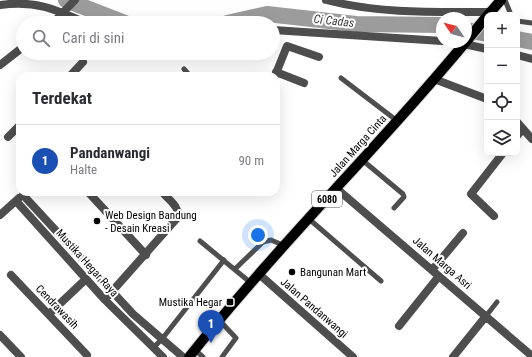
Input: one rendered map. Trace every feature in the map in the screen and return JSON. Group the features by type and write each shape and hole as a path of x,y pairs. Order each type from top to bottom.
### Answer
{"main road":[{"name":"Jalan Marga Cinta","path":"490,12 501,0"},
{"name":"Jalan Marga Cinta","path":"472,34 484,19"},
{"name":"Jalan Marga Cinta","path":"192,353 361,159 434,79 456,48"}],"street":[{"path":"0,5 20,0 43,2 74,16"},
{"path":"61,16 75,0"},
{"path":"372,8 378,0"},
{"path":"330,1 372,8 484,15"},
{"path":"280,30 436,41"},
{"path":"472,45 484,48"},
{"path":"277,72 287,46 319,57"},
{"path":"0,65 16,53"},
{"path":"520,56 532,58"},
{"path":"74,72 83,62"},
{"path":"280,75 304,83"},
{"path":"434,79 484,98"},
{"path":"520,126 532,139"},
{"path":"8,137 16,129"},
{"path":"520,132 523,129"},
{"path":"494,216 471,194 501,156"},
{"name":"Jalan Marga Asri","path":"336,188 486,316 530,356"},
{"path":"0,215 22,196"},
{"path":"26,196 112,292 152,331 183,357"},
{"path":"92,196 146,255"},
{"path":"105,300 146,255 173,223 179,213 165,196"},
{"name":"Mustika Hegar Raya","path":"16,201 105,300 164,357"},
{"path":"432,270 463,233"},
{"name":"Cendrawasih","path":"11,274 87,355"},
{"name":"Jalan Pandanwangi","path":"260,275 353,357"},
{"path":"399,326 439,276"},
{"path":"49,314 86,279"},
{"path":"453,357 486,316"},
{"path":"0,335 21,357"}],"lane":[{"path":"505,0 510,12"},
{"path":"520,21 532,23"},
{"path":"341,78 396,120"},
{"path":"361,159 403,194 404,197 394,208"},
{"path":"309,219 381,281"},
{"path":"235,269 263,242 271,240 285,246"},
{"path":"200,241 252,283"},
{"path":"153,348 162,339 224,260"},
{"path":"486,316 497,302"},
{"path":"220,321 236,338 222,357"},
{"path":"164,357 172,348"},
{"path":"192,353 203,357"}],"waterway":[{"name":"Ci Cadas","path":"66,0 107,16"},
{"name":"Ci Cadas","path":"258,16 267,14 356,24 436,25"},
{"name":"Ci Cadas","path":"472,31 484,33"},
{"name":"Ci Cadas","path":"520,40 532,42"}],"place":[{"name":"Web Design Bandung - Desain Kreasi","path":"97,221"},
{"name":"Bangunan Mart","path":"292,272"},
{"name":"Mustika Hegar","path":"230,302"},
{"name":"Pandanwangi","path":"211,343"}]}
